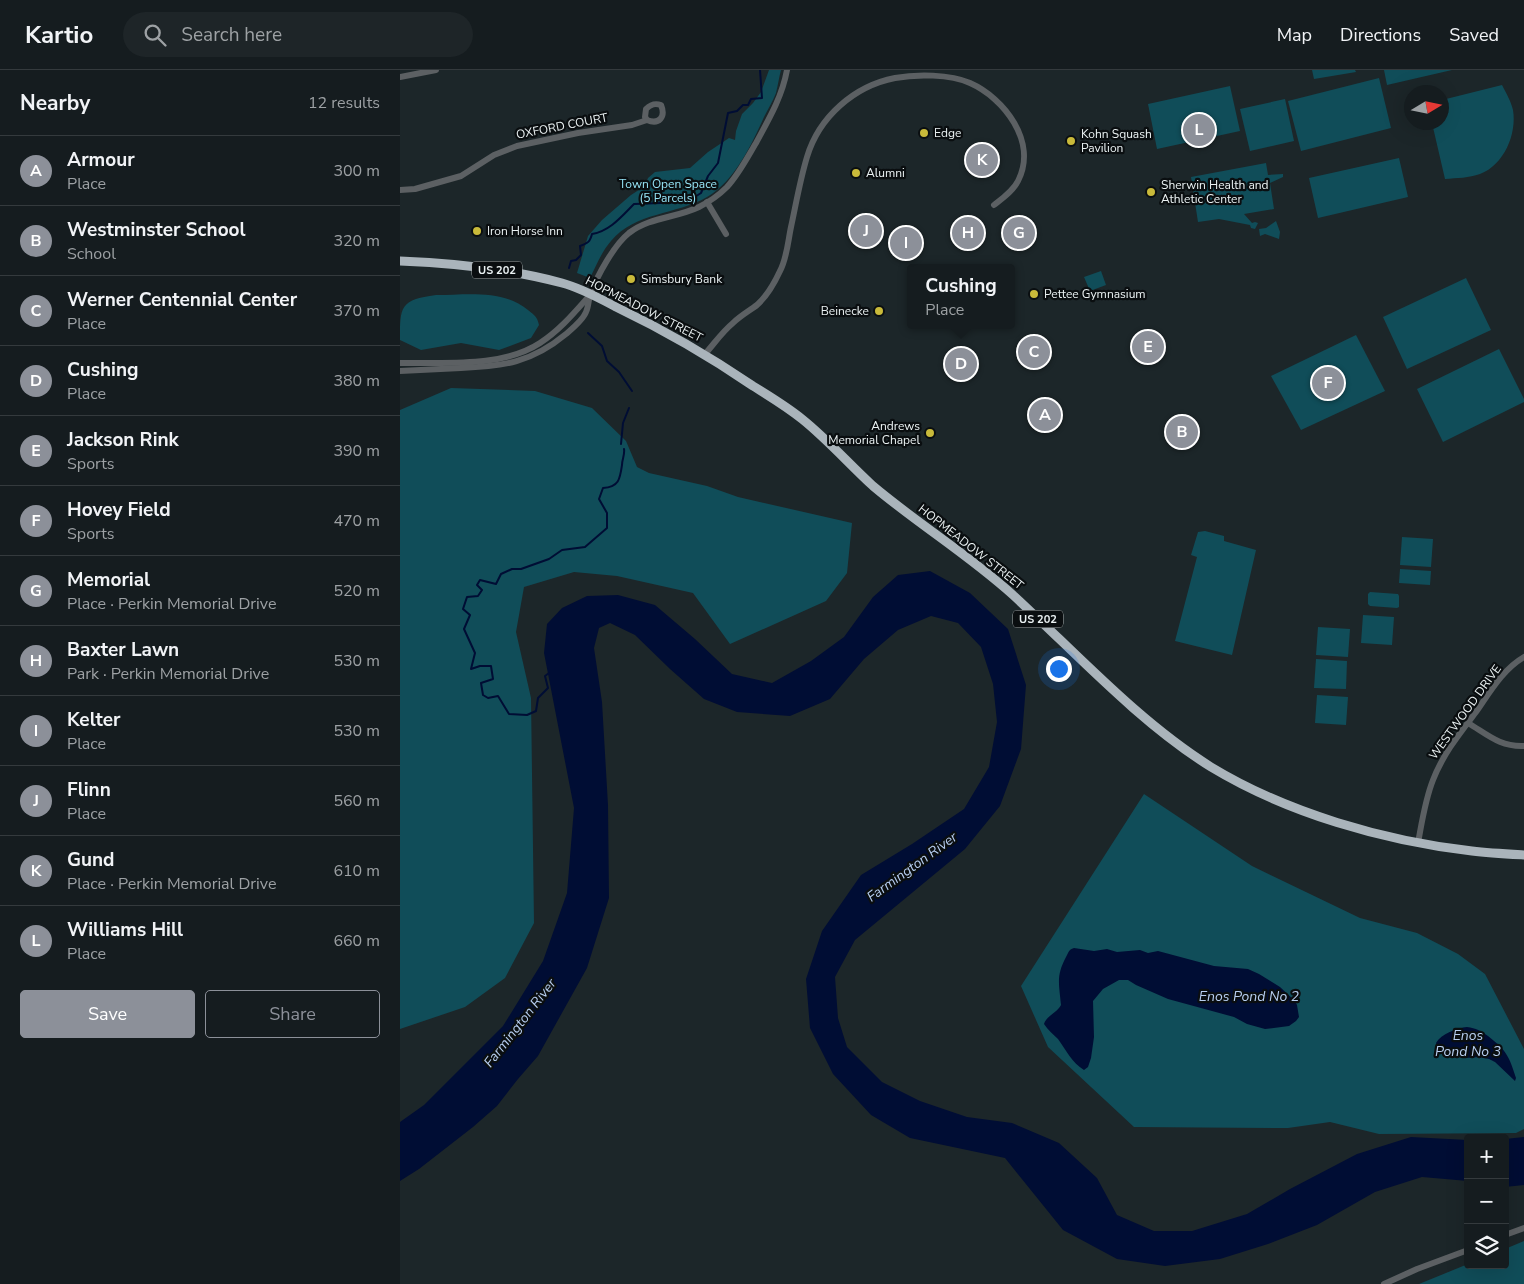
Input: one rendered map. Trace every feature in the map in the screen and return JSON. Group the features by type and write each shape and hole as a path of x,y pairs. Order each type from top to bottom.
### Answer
{"highway":[{"name":"HOPMEADOW STREET","path":"400,261 506,271 565,283 647,322 705,354 799,416 872,485 913,518 969,558 1009,592 1159,730 1211,767 1254,790 1291,806 1357,828 1418,843 1475,852 1524,855"}],"street":[{"path":"400,77 436,70"},
{"path":"400,363 470,362 512,356 539,344 554,334 590,294 612,252 627,234 644,224 684,212 707,202 726,188 743,165 777,103 787,70"},
{"path":"705,354 730,325 761,301 772,287 783,265 804,166 811,144 828,118 847,100 865,88 901,77 948,77 958,78 976,85 995,99 1015,125 1022,139 1024,153 1022,168 1017,182 1009,193 994,205"},
{"name":"OXFORD COURT","path":"400,190 415,189 461,176 494,155 517,146 578,132 632,125 647,120"},
{"path":"707,202 726,234"},
{"path":"400,371 492,367 526,358 553,345 572,329 586,313 590,294"},
{"name":"WESTWOOD DRIVE","path":"1418,843 1432,781 1445,756 1506,671 1524,657"},
{"path":"1468,723 1505,745 1524,746"},
{"path":"1509,1234 1524,1228"},
{"path":"1384,1284 1464,1251"}],"green space":[{"name":"Town Open Space (5 Parcels)","path":"769,70 781,70 776,93 748,150 726,182 707,197 695,203 632,224 611,241 599,259 590,278 577,273 588,236 602,220 631,195 645,186 648,178 655,172 690,168 708,152 729,138 735,140 742,114 761,92"},
{"path":"1312,70 1355,70 1356,72 1314,79"},
{"path":"1384,70 1452,70 1387,85"},
{"path":"1379,78 1391,128 1301,151 1288,101"},
{"path":"1502,85 1508,97 1514,119 1511,138 1507,148 1496,164 1480,174 1445,179 1434,130 1449,130 1449,98"},
{"path":"1230,86 1240,131 1157,149 1148,104"},
{"path":"1285,99 1294,141 1250,151 1240,109"},
{"path":"1399,158 1408,197 1318,218 1309,178"},
{"path":"1266,163 1268,175 1283,174 1283,177 1270,183 1274,209 1244,214 1252,223 1258,223 1255,229 1251,228 1250,225 1219,219 1198,222 1191,177"},
{"path":"1276,221 1280,232 1279,239 1265,234 1260,236 1259,229 1266,228"},
{"path":"1101,271 1106,285 1090,291 1084,277"},
{"path":"1466,278 1491,330 1407,369 1383,317"},
{"path":"472,294 507,299 518,303 528,310 534,315 539,325 531,338 499,350 461,343 421,350 400,340 401,319 404,307 415,299 436,295"},
{"path":"1356,335 1385,391 1301,430 1271,376"},
{"path":"1499,349 1524,402 1443,442 1417,389"},
{"path":"451,388 535,391 592,408 626,441 637,467 649,473 707,486 738,497 852,523 847,573 826,601 730,644 693,593 617,576 574,572 524,587 516,632 531,698 534,923 505,978 465,1007 400,1029 400,410"},
{"path":"1205,531 1224,536 1224,541 1256,550 1232,655 1175,641 1197,557 1191,555 1198,532"},
{"path":"1402,537 1433,539 1431,567 1400,565"},
{"path":"1400,569 1431,571 1430,585 1399,583"},
{"path":"1370,592 1398,594 1399,607 1370,606 1368,604 1368,594"},
{"path":"1363,615 1394,617 1392,645 1361,643"},
{"path":"1318,627 1350,629 1348,657 1316,655"},
{"path":"1316,659 1347,661 1346,689 1314,688"},
{"path":"1317,695 1348,697 1346,725 1315,723"},
{"path":"1144,794 1252,866 1360,918 1417,933 1458,954 1485,974 1524,1049 1524,1129 1516,1133 1379,1134 1330,1122 1288,1128 1134,1127 1048,1047 1021,986"},
{"path":"1524,1241 1524,1284 1419,1284 1464,1266 1464,1269 1509,1269 1509,1247"}],"water":[{"name":"Farmington River","path":"930,571 970,593 1008,629 1026,685 1021,749 1000,806 965,849 855,940 835,977 838,1018 847,1047 882,1082 920,1101 967,1117 1012,1123 1059,1143 1097,1178 1117,1215 1154,1231 1192,1231 1247,1214 1357,1154 1411,1137 1464,1140 1464,1181 1422,1177 1375,1192 1317,1225 1268,1244 1220,1259 1165,1266 1117,1259 1063,1230 1005,1158 910,1138 871,1115 833,1074 810,1028 806,979 822,931 861,875 964,809 989,767 997,722 993,684 981,647 958,623 931,616 898,630 864,659 830,699 790,716 737,712 704,699 635,635 610,623 599,628 594,648 602,702 608,805 609,898 587,968 538,1056 497,1106 419,1169 400,1181 400,1122 424,1105 503,1026 543,961 567,893 574,808 544,653 547,624 562,608 587,596 618,595 655,605 732,674 772,683 811,661 844,637 873,597 898,575"},
{"name":"Enos Pond No 2","path":"1074,948 1094,951 1107,949 1117,952 1140,950 1148,953 1158,951 1214,966 1248,969 1280,987 1295,1001 1299,1017 1289,1026 1265,1029 1247,1024 1234,1017 1168,999 1128,980 1119,980 1103,989 1093,1001 1094,1037 1091,1058 1088,1067 1084,1070 1073,1060 1044,1024 1061,1005 1059,975 1068,952"},
{"name":"Enos Pond No 3","path":"1467,1027 1483,1033 1507,1054 1516,1078 1515,1081 1495,1062 1489,1059 1443,1054 1438,1049 1436,1043 1445,1034"},
{"path":"1524,1137 1524,1185 1509,1187 1509,1139"}],"waterway":[{"path":"569,268 571,261 576,260 581,255 580,246 588,242 592,234 610,226 634,204 687,202 701,193 708,176 718,163 728,113 737,111 743,105 748,105 751,99 762,98 760,70"},
{"path":"588,333 602,346 607,361 619,372 632,391"},
{"path":"621,444 623,423 629,408"},
{"path":"549,673 545,676 548,688 538,698 536,711 527,715 509,714 498,696 488,698 483,695 481,683 493,679 491,666 480,666 471,669 475,653 464,629 470,615 463,609 467,597 478,596 482,590 477,585 480,580 496,584 501,574 512,569 521,569 549,559 562,550 585,547 607,528 607,513 599,499 603,488 612,486 618,481 624,449"}],"place":[{"name":"Williams Hill","path":"1199,130"},
{"name":"Edge","path":"924,133"},
{"name":"Kohn Squash Pavilion","path":"1071,141"},
{"name":"Gund","path":"982,160"},
{"name":"Alumni","path":"856,173"},
{"name":"Sherwin Health and Athletic Center","path":"1151,192"},
{"name":"Iron Horse Inn","path":"477,231"},
{"name":"Flinn","path":"866,231"},
{"name":"Baxter Lawn","path":"968,233"},
{"name":"Memorial","path":"1019,233"},
{"name":"Kelter","path":"906,243"},
{"name":"Simsbury Bank","path":"631,279"},
{"name":"Pettee Gymnasium","path":"1034,294"},
{"name":"Beinecke","path":"879,311"},
{"name":"Jackson Rink","path":"1148,347"},
{"name":"Werner Centennial Center","path":"1034,352"},
{"name":"Cushing","path":"961,364"},
{"name":"Hovey Field","path":"1328,383"},
{"name":"Armour","path":"1045,415"},
{"name":"Westminster School","path":"1182,432"},
{"name":"Andrews Memorial Chapel","path":"930,433"}]}
